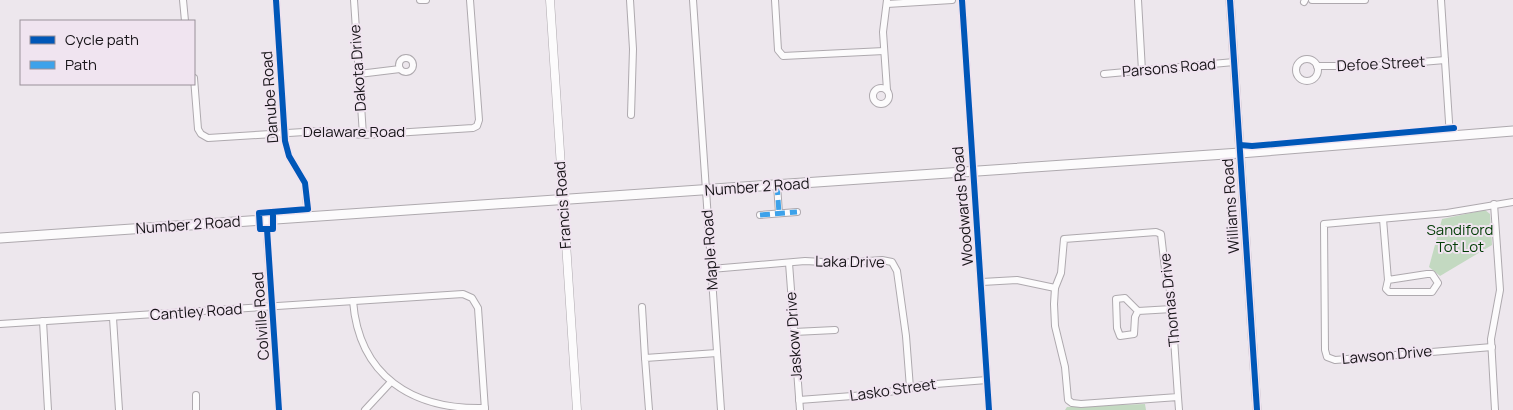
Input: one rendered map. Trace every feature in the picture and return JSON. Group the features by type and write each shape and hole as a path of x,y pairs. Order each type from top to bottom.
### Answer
{"main road":[{"name":"Number 2 Road","path":"0,238 973,172 1513,131"}],"street":[{"path":"183,0 185,20"},
{"name":"Danube Road","path":"276,0 285,133 289,156 305,183 308,216"},
{"name":"Dakota Drive","path":"354,0 363,135"},
{"path":"420,0 426,0"},
{"name":"Delaware Road","path":"194,85 197,123 201,134 208,138 329,131 363,135 477,126 479,117 470,0"},
{"name":"Francis Road","path":"550,0 577,410"},
{"path":"630,0 633,49 630,115"},
{"name":"Maple Road","path":"693,0 721,410"},
{"path":"775,0 779,55 790,57 884,51"},
{"path":"887,90 883,28 887,2 952,0"},
{"name":"Woodwards Road","path":"962,0 990,410"},
{"path":"1138,0 1142,71"},
{"name":"Williams Road","path":"1230,0 1257,410"},
{"path":"1312,0 1365,0"},
{"path":"1441,0 1450,137"},
{"name":"Defoe Street","path":"1317,66 1374,66 1445,60"},
{"name":"Parsons Road","path":"1104,74 1234,62"},
{"path":"358,74 400,69"},
{"path":"777,185 779,213"},
{"path":"1388,280 1432,274 1438,283 1432,292 1389,292 1385,284 1388,280 1384,219 1447,213 1513,202"},
{"path":"1494,204 1500,290 1492,347 1495,410"},
{"path":"760,215 797,212"},
{"name":"Lawson Drive","path":"1384,219 1324,224 1325,350 1328,357 1334,360 1492,347"},
{"name":"Colville Road","path":"266,220 279,410"},
{"name":"Thomas Drive","path":"1055,288 1061,273 1064,239 1156,232 1161,234 1164,240 1165,269 1172,309 1179,410"},
{"name":"Laka Drive","path":"712,269 789,263 841,263 882,260 892,262 895,266 906,336 910,388"},
{"name":"Jaskow Drive","path":"789,263 800,410"},
{"path":"982,282 1017,280 1055,288 1056,326 1065,367 1068,400 1072,403 1081,404 1178,397"},
{"name":"Cantley Road","path":"0,324 113,318 460,293 469,296 477,305 485,409"},
{"path":"1138,311 1134,334 1120,336 1117,328 1116,299 1125,298 1138,311 1172,309"},
{"path":"354,301 357,328 365,349 390,383 415,399 435,406 460,410 485,409"},
{"path":"642,307 649,410"},
{"path":"113,318 119,410"},
{"path":"43,321 48,410"},
{"path":"794,332 836,330"},
{"path":"645,358 717,352"},
{"name":"Lasko Street","path":"799,400 879,394 933,384 987,380"},
{"path":"365,410 390,383"},
{"path":"196,395 196,410"}],"green space":[{"name":"Sandiford Tot Lot","path":"1485,210 1490,214 1492,245 1440,276 1429,267 1442,219"},
{"path":"1145,404 1146,410 1065,410 1067,407"}],"marked path":[{"path":"777,185 779,213"},
{"path":"760,215 797,212"}],"cycle path":[{"path":"273,213 273,229 260,229 259,213 308,209 305,183 289,156 285,141 276,0"},
{"path":"962,0 989,410"},
{"path":"1230,0 1257,410"},
{"path":"1240,145 1252,146 1454,128"},
{"path":"267,229 279,410"}]}
